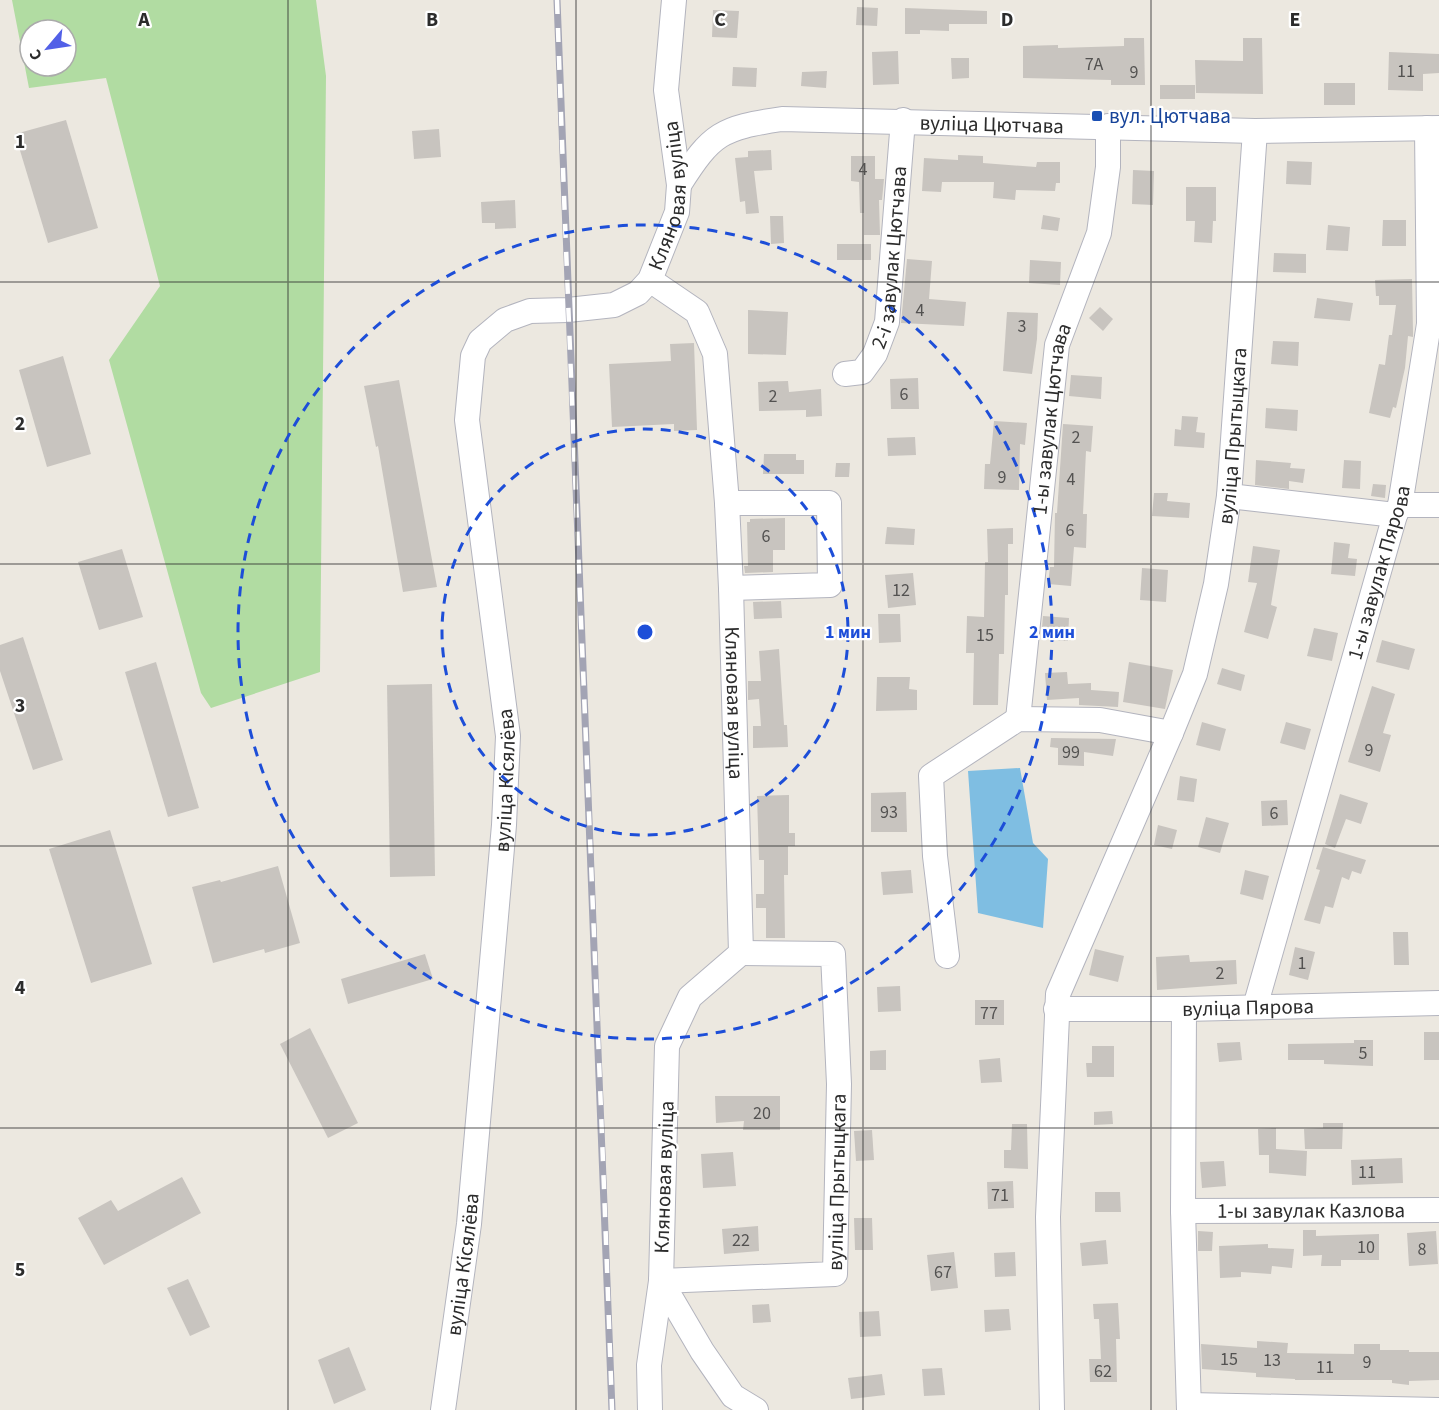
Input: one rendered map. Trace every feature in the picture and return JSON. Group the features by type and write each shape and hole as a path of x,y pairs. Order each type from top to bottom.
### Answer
{"street":[{"name":"Кляновая вуліца","path":"650,1410 649,1365 661,1281 667,1046 690,997 741,953 731,588 727,503 715,354 697,312 650,280 677,212 679,185 666,90 674,0"},
{"name":"вуліца Цютчава","path":"679,185 697,157 718,136 742,124 782,119 903,120 1255,131 1433,128"},
{"name":"2-і завулак Цютчава","path":"845,374 862,372 875,354 887,322 903,120"},
{"name":"1-ы завулак Цютчава","path":"1018,719 1057,345 1100,233 1108,167 1108,126"},
{"name":"1-ы завулак Пярова","path":"1255,1007 1398,510 1434,324 1433,128"},
{"name":"вуліца Прытыцкага","path":"1052,1410 1048,1217 1058,994 1195,674 1216,584 1229,496 1255,131"},
{"name":"вуліца Кісялёва","path":"444,1410 469,1224 504,825 508,736 467,420 473,356 480,341 505,320 530,311 614,305 638,292 650,280"},
{"path":"1229,496 1398,510 1439,505"},
{"path":"727,503 829,503 830,585 731,588"},
{"path":"947,956 935,856 930,776 1018,719 1100,720 1171,733"},
{"name":"вуліца Прытыцкага","path":"661,1281 835,1274 839,1084 833,954 741,953"},
{"name":"вуліца Пярова","path":"1056,1009 1184,1009 1439,1003"},
{"path":"1184,1009 1183,1211 1189,1408 1439,1410"},
{"name":"1-ы завулак Казлова","path":"1183,1211 1439,1210"},
{"path":"661,1281 702,1351 733,1396 756,1410"}],"green space":[{"path":"12,0 316,0 326,76 320,672 211,708 201,693 109,360 160,286 106,78 29,88 27,78 78,78 78,18 18,18 18,31"}],"water":[{"path":"1020,768 1033,843 1048,859 1043,928 978,913 968,771"}],"building":[{"path":"857,7 878,8 877,26 856,25"},
{"path":"905,8 987,11 987,24 949,24 949,31 920,30 920,34 905,34"},
{"path":"713,10 739,11 737,38 712,37"},
{"path":"1124,38 1144,38 1145,85 1111,85 1111,80 1023,78 1023,46 1058,45 1058,48 1124,46"},
{"path":"1243,38 1262,38 1263,94 1196,93 1195,60 1243,61"},
{"path":"898,51 899,84 873,85 872,52"},
{"path":"1389,52 1439,54 1439,73 1423,74 1423,91 1388,90"},
{"path":"951,58 969,58 969,78 952,79"},
{"path":"733,67 757,68 756,87 732,86"},
{"path":"827,71 826,88 801,86 802,72"},
{"path":"1324,83 1355,83 1355,105 1324,105"},
{"path":"1160,85 1195,85 1195,99 1160,99"},
{"path":"66,120 98,228 48,243 15,134"},
{"path":"439,129 441,157 414,159 412,131"},
{"path":"771,150 772,170 754,171 759,213 746,214 745,201 740,202 735,158 748,157 748,151"},
{"path":"958,155 983,156 983,163 1036,167 1037,162 1060,162 1060,183 1056,183 1055,191 1016,190 1015,200 993,198 994,182 942,182 941,192 922,191 924,158 958,160"},
{"path":"851,156 875,156 875,179 884,179 882,200 879,200 880,235 864,235 864,213 860,213 859,182 851,181"},
{"path":"1287,161 1312,162 1311,185 1286,184"},
{"path":"1133,170 1154,171 1153,205 1132,204"},
{"path":"1186,187 1216,187 1216,221 1213,221 1212,243 1194,242 1195,221 1186,221"},
{"path":"515,200 516,228 495,229 495,223 482,223 481,202"},
{"path":"1043,215 1060,218 1058,231 1041,229"},
{"path":"770,216 783,216 784,243 771,244"},
{"path":"1383,220 1406,220 1406,246 1382,246"},
{"path":"1328,225 1350,227 1348,251 1326,250"},
{"path":"837,244 871,244 871,260 837,260"},
{"path":"1274,253 1306,254 1306,273 1273,272"},
{"path":"907,259 932,261 929,299 966,302 964,326 901,323"},
{"path":"1030,260 1061,262 1060,285 1029,283"},
{"path":"1412,279 1413,337 1408,336 1405,368 1396,408 1393,407 1390,418 1369,413 1379,364 1385,365 1396,305 1379,305 1375,280"},
{"path":"1317,298 1353,303 1350,321 1314,318"},
{"path":"1100,307 1113,319 1103,331 1089,318"},
{"path":"748,310 788,312 786,355 748,354"},
{"path":"1007,312 1038,313 1032,374 1003,371"},
{"path":"1273,341 1299,342 1298,366 1271,364"},
{"path":"694,343 697,430 674,431 674,424 612,427 609,364 671,361 670,344"},
{"path":"63,356 91,454 47,467 19,370"},
{"path":"1071,375 1102,377 1101,399 1069,396"},
{"path":"918,378 919,409 891,409 890,379"},
{"path":"399,380 437,587 403,592 378,446 376,447 364,386"},
{"path":"788,381 789,392 821,389 822,416 806,417 806,410 759,411 758,382"},
{"path":"1266,408 1298,410 1297,431 1265,428"},
{"path":"1182,416 1198,417 1196,432 1205,433 1204,448 1174,446 1175,429 1181,430"},
{"path":"994,421 1027,423 1025,445 1020,444 1019,490 984,489 985,464 990,464"},
{"path":"1063,424 1093,426 1091,452 1086,451 1083,514 1087,514 1086,548 1074,547 1071,586 1048,584 1050,567 1054,567 1055,513 1057,513"},
{"path":"915,437 916,455 888,456 887,438"},
{"path":"764,454 796,454 796,460 804,460 804,474 763,474"},
{"path":"1256,460 1291,463 1290,468 1305,469 1303,483 1289,481 1289,489 1255,485"},
{"path":"1344,460 1361,461 1360,489 1342,488"},
{"path":"836,463 850,463 849,477 835,477"},
{"path":"1373,484 1386,485 1385,498 1371,496"},
{"path":"1154,493 1168,493 1167,501 1190,503 1189,518 1152,516"},
{"path":"785,518 785,550 773,550 773,572 745,573 744,566 748,566 747,522 750,522 750,519"},
{"path":"887,527 915,529 914,545 885,544"},
{"path":"1013,528 1013,544 1008,544 1008,595 1005,595 1004,654 999,654 998,705 973,705 974,653 966,653 967,616 984,617 985,562 988,562 987,529"},
{"path":"1334,542 1350,544 1348,558 1357,559 1355,576 1331,574"},
{"path":"1253,546 1280,550 1271,605 1277,607 1268,639 1244,632 1257,583 1248,582"},
{"path":"122,549 143,617 99,630 78,562"},
{"path":"1142,568 1168,570 1166,602 1140,600"},
{"path":"913,573 916,605 888,608 885,575"},
{"path":"781,601 782,618 754,619 753,602"},
{"path":"878,614 900,614 901,642 879,643"},
{"path":"1043,616 1069,618 1068,641 1041,639"},
{"path":"1314,628 1338,633 1332,661 1307,656"},
{"path":"23,637 63,760 33,770 0,671 0,645"},
{"path":"1382,640 1415,649 1409,670 1376,662"},
{"path":"779,649 784,725 787,725 788,747 753,748 753,726 761,726 759,699 748,700 748,681 761,681 759,651"},
{"path":"156,662 199,808 168,817 125,672"},
{"path":"1129,662 1173,670 1165,709 1123,702"},
{"path":"1222,668 1245,675 1241,691 1217,684"},
{"path":"1067,672 1068,684 1091,683 1091,690 1119,692 1118,707 1079,705 1079,698 1047,700 1045,673"},
{"path":"877,677 910,677 909,689 917,690 917,710 876,711"},
{"path":"432,684 435,876 390,877 387,685"},
{"path":"1372,686 1395,694 1383,733 1391,735 1380,772 1348,762"},
{"path":"1202,722 1226,729 1220,751 1196,745"},
{"path":"1286,722 1311,729 1305,750 1280,743"},
{"path":"1051,738 1116,739 1113,756 1084,752 1084,766 1058,765 1058,748 1050,747"},
{"path":"1180,776 1197,779 1194,802 1177,800"},
{"path":"906,792 907,832 871,832 871,793"},
{"path":"1340,794 1368,803 1361,824 1346,819 1335,848 1325,844"},
{"path":"789,795 789,833 795,833 795,846 788,846 788,875 784,875 785,938 766,938 766,908 756,908 756,894 764,894 764,860 759,860 757,796"},
{"path":"1287,800 1288,825 1262,826 1261,801"},
{"path":"1206,817 1229,823 1220,853 1198,847"},
{"path":"1158,825 1177,830 1172,849 1154,845"},
{"path":"110,830 152,964 91,983 49,849"},
{"path":"1323,847 1366,860 1361,874 1352,871 1349,880 1342,877 1333,908 1325,906 1320,924 1304,920 1320,870 1316,869"},
{"path":"278,866 300,943 265,953 264,949 213,963 192,887 220,880 221,882"},
{"path":"911,870 913,893 883,895 881,872"},
{"path":"1245,870 1269,876 1263,900 1240,894"},
{"path":"1393,932 1408,932 1409,965 1394,965"},
{"path":"1295,947 1315,952 1308,980 1289,975"},
{"path":"1095,949 1124,956 1118,982 1089,975"},
{"path":"425,954 433,979 348,1004 341,979"},
{"path":"1189,955 1190,962 1236,960 1237,984 1157,990 1156,957"},
{"path":"900,986 901,1011 878,1012 877,987"},
{"path":"975,1000 1004,1000 1004,1025 975,1025"},
{"path":"310,1028 358,1123 328,1138 280,1044"},
{"path":"1424,1032 1439,1032 1439,1060 1424,1060"},
{"path":"1354,1040 1373,1040 1373,1066 1324,1064 1324,1060 1288,1060 1288,1044 1354,1043"},
{"path":"1240,1042 1242,1060 1219,1062 1217,1043"},
{"path":"1092,1046 1114,1046 1114,1077 1087,1077 1086,1063 1092,1063"},
{"path":"886,1050 886,1070 870,1070 870,1051"},
{"path":"1000,1058 1002,1082 981,1083 979,1060"},
{"path":"715,1096 780,1096 780,1130 743,1130 744,1121 716,1123"},
{"path":"1112,1111 1113,1124 1094,1125 1094,1112"},
{"path":"1323,1123 1343,1123 1342,1149 1305,1149 1304,1129 1323,1128"},
{"path":"1012,1124 1027,1124 1028,1169 1004,1168 1004,1150 1011,1150"},
{"path":"1276,1128 1276,1149 1307,1151 1306,1176 1269,1173 1269,1155 1259,1155 1258,1129"},
{"path":"872,1130 874,1160 856,1161 854,1131"},
{"path":"733,1152 736,1186 703,1188 701,1154"},
{"path":"1402,1158 1403,1183 1352,1185 1351,1160"},
{"path":"1224,1161 1226,1186 1202,1188 1200,1162"},
{"path":"182,1177 201,1213 104,1265 78,1218 111,1200 118,1211"},
{"path":"1013,1181 1014,1208 988,1209 987,1182"},
{"path":"1095,1192 1120,1192 1121,1212 1095,1212"},
{"path":"854,1218 872,1218 873,1250 855,1250"},
{"path":"758,1226 759,1251 724,1254 722,1229"},
{"path":"1303,1230 1316,1230 1316,1236 1379,1234 1379,1260 1341,1260 1341,1266 1321,1266 1322,1255 1303,1256"},
{"path":"1198,1231 1213,1232 1212,1251 1198,1251"},
{"path":"1436,1231 1438,1264 1409,1266 1407,1233"},
{"path":"1106,1240 1108,1264 1082,1266 1080,1243"},
{"path":"1268,1244 1268,1248 1294,1249 1292,1268 1272,1266 1271,1274 1241,1272 1241,1277 1220,1278 1219,1246"},
{"path":"954,1252 958,1288 931,1291 927,1255"},
{"path":"1015,1252 1016,1276 995,1277 994,1253"},
{"path":"188,1279 210,1327 190,1336 167,1288"},
{"path":"1118,1303 1120,1339 1116,1339 1117,1382 1090,1382 1089,1359 1101,1359 1099,1319 1094,1319 1093,1304"},
{"path":"769,1304 771,1322 753,1323 752,1305"},
{"path":"1009,1309 1011,1330 985,1332 984,1310"},
{"path":"879,1311 881,1336 860,1337 859,1312"},
{"path":"1257,1341 1288,1343 1287,1353 1354,1354 1354,1344 1380,1344 1380,1350 1439,1352 1439,1380 1409,1381 1409,1385 1392,1383 1392,1380 1295,1380 1256,1377 1256,1373 1202,1369 1201,1344 1257,1348"},
{"path":"349,1347 366,1390 334,1404 318,1360"},
{"path":"942,1368 945,1395 924,1396 922,1369"},
{"path":"882,1374 885,1395 851,1399 848,1378"}],"railway":[{"path":"557,0 612,1410"}],"place":[{"name":"вул. Цютчава","path":"1097,116"}]}
